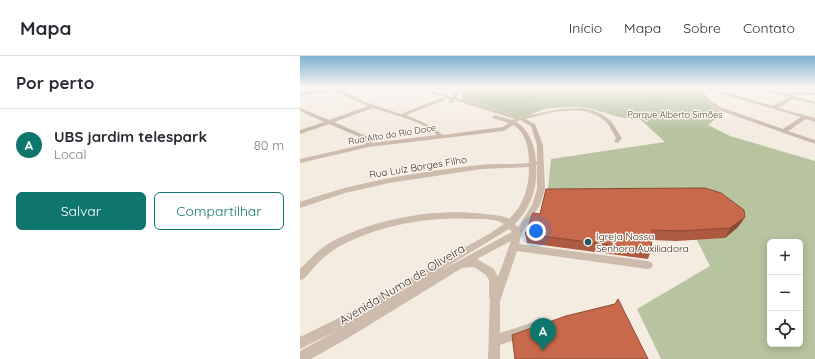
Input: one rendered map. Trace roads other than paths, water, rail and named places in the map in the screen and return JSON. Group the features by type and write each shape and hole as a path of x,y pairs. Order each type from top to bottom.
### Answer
{"street":[{"path":"362,101 372,106 402,115 435,130 440,136"},
{"path":"402,115 438,101"},
{"path":"462,101 513,122 523,130"},
{"path":"464,101 529,121 533,125 540,145 541,189 539,198 531,214 518,232 494,301"},
{"path":"707,101 718,108 815,142"},
{"path":"751,101 815,120"},
{"path":"774,108 786,101"},
{"path":"300,132 372,106"},
{"path":"300,109 366,138 370,145"},
{"path":"488,131 504,129 513,122 554,110 578,109 589,111 608,121 619,138 617,141"},
{"path":"783,131 805,117"},
{"path":"488,131 513,131 534,128"},
{"name":"Avenida Numa de Oliveira","path":"301,353 339,324 492,236 510,224 522,211 530,196 532,188 533,164 528,142 523,130"},
{"name":"Rua Alto do Rio Doce","path":"300,161 370,145 488,131"},
{"name":"Rua Luíz Borges Filho","path":"300,205 319,197 405,178 484,167 533,164 541,162"},
{"path":"300,276 315,260 336,244 375,229 414,219 442,215 472,215 500,218 510,224 518,232"},
{"name":"Avenida Numa de Oliveira","path":"301,353 518,232"},
{"path":"513,247 648,265"},
{"path":"460,264 476,263 490,272 494,280 494,359"},
{"path":"494,341 517,332 554,321"}],"place":[{"name":"Igreja Nossa Senhora Auxiliadora","path":"588,242"},
{"name":"UBS jardim telespark","path":"543,351"}],"park label":[{"name":"Parque Alberto Simões","path":"675,114"}]}
